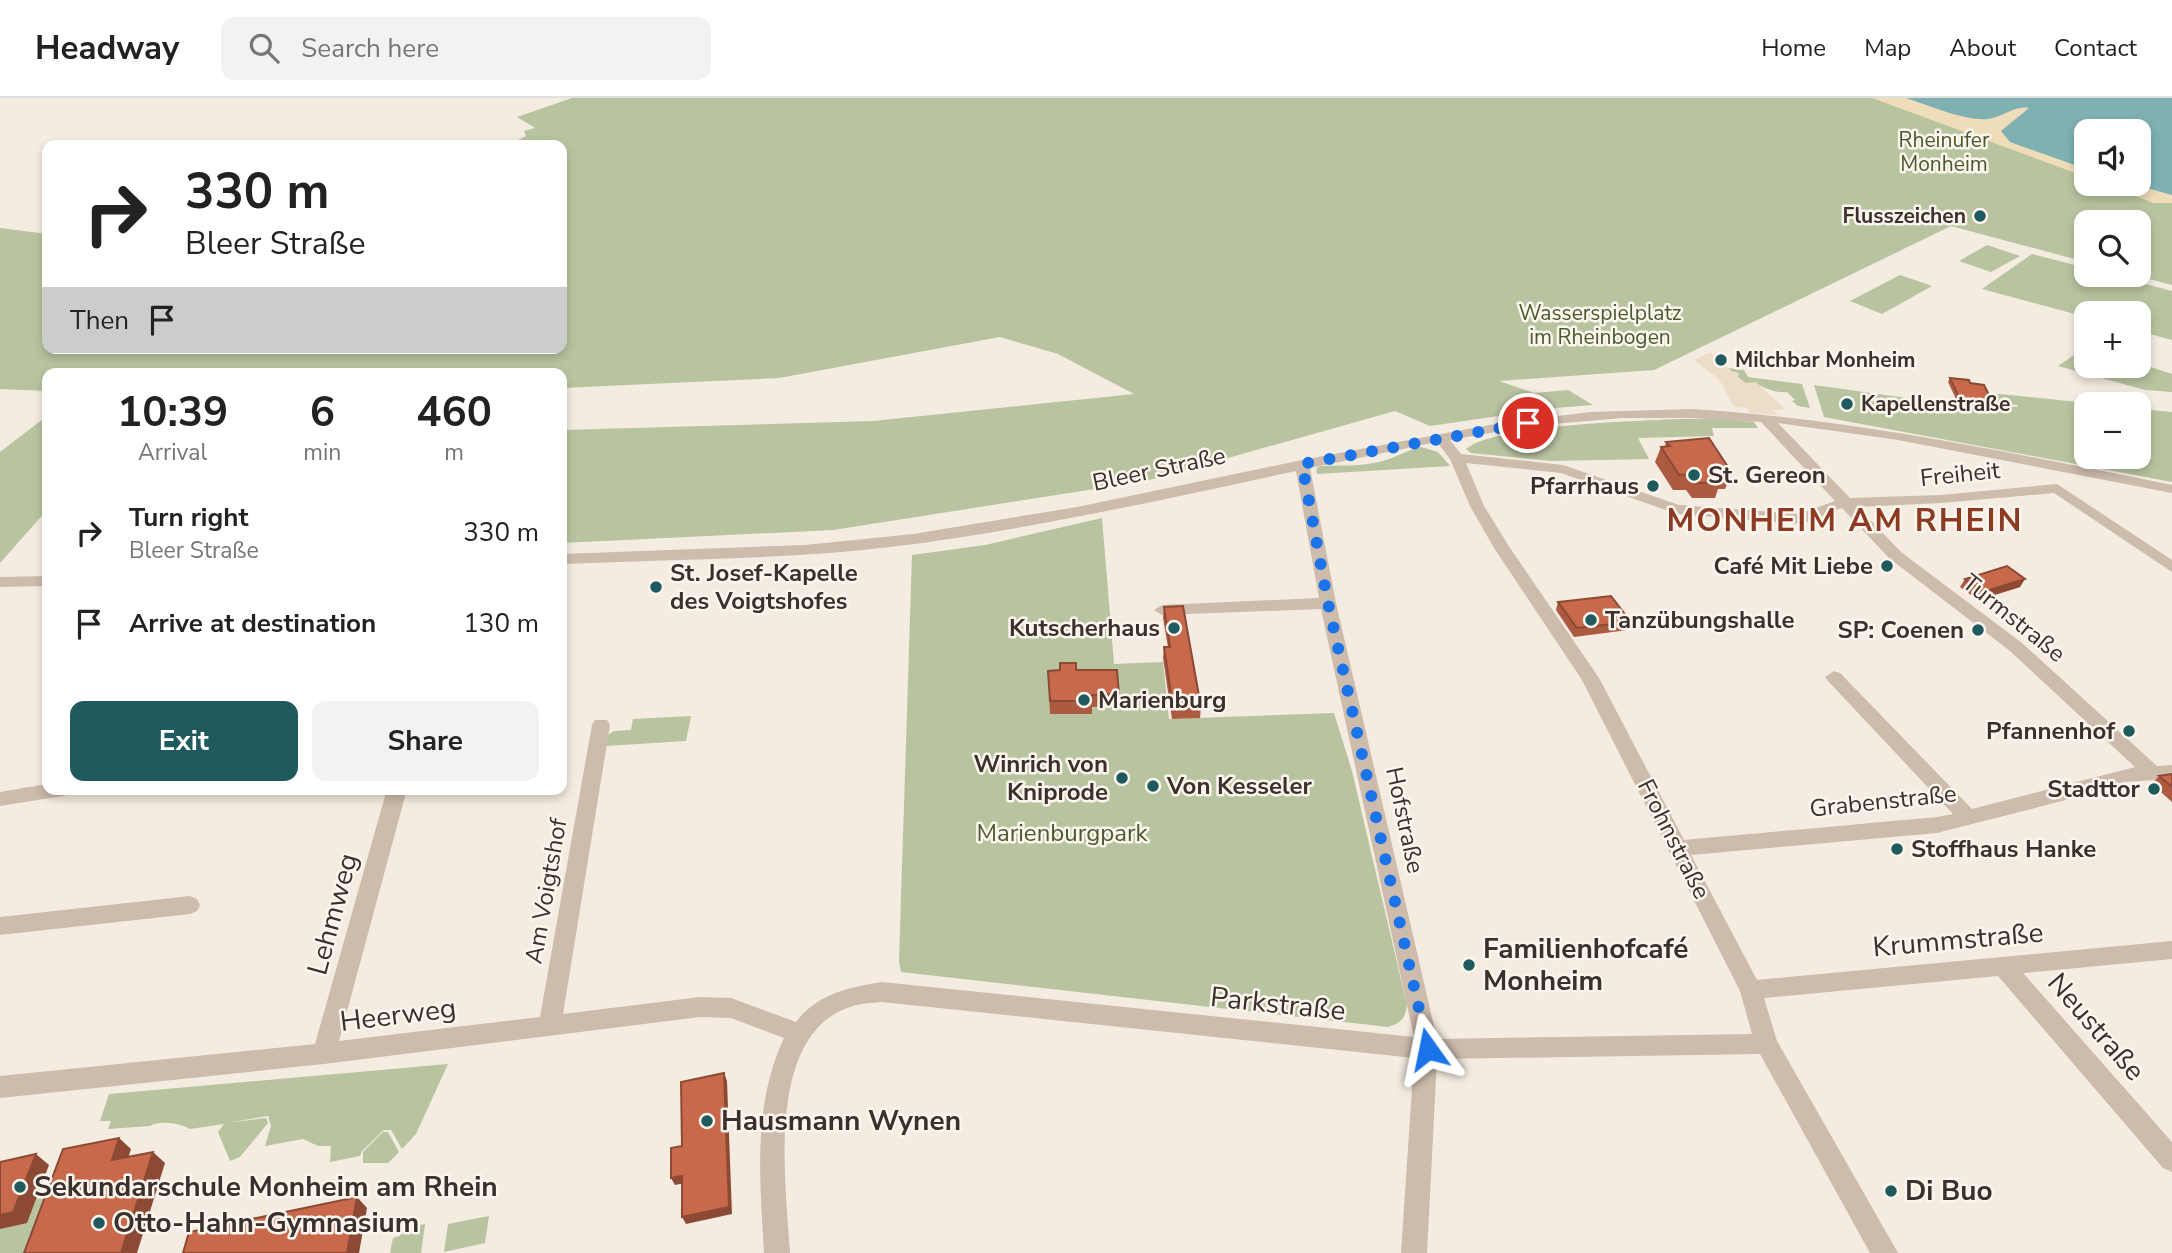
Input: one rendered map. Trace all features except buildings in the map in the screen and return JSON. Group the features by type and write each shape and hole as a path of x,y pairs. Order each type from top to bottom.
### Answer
{"street":[{"name":"Bleer Straße","path":"567,559 764,552 936,537 1039,519 1440,437 1586,415 1694,412 1765,418"},
{"path":"1765,418 1864,431 2172,489"},
{"name":"Turmstraße","path":"1765,418 1895,555 2016,647 2162,772"},
{"name":"Frohnstraße","path":"1440,437 1457,458 1477,506 1590,678 1751,990 1766,1044 1866,1225 1885,1253"},
{"path":"1457,458 1563,469 1677,509 1807,519 1833,505 1844,503"},
{"name":"Hofstraße","path":"1302,464 1328,603 1428,1049"},
{"path":"2053,466 2057,488 2172,567"},
{"name":"Freiheit","path":"1844,503 1908,502 2057,488"},
{"path":"0,582 42,581"},
{"path":"1162,610 1328,603"},
{"path":"1834,677 1969,818"},
{"name":"Am Voigtshof","path":"550,1025 601,725"},
{"name":"Grabenstraße","path":"1678,848 1937,825 2062,794 2124,775 2162,772"},
{"path":"0,799 42,792"},
{"name":"Lehmweg","path":"324,1054 395,795"},
{"path":"0,926 190,905"},
{"name":"Krummstraße","path":"1751,990 2172,950"},
{"name":"Neustraße","path":"2002,965 2172,1160"},
{"name":"Parkstraße","path":"776,1253 773,1124 777,1082 785,1056 799,1033 816,1015 839,1001 882,992 1428,1049 1766,1044"},
{"name":"Heerweg","path":"0,1087 324,1054 701,1007 731,1009 799,1033"},
{"path":"1414,1253 1423,1066 1428,1049"}],"green space":[{"path":"572,98 1952,98 2074,142 2074,196 2151,196 2151,181 2172,176 2172,285 2151,279 2151,210 2074,210 2074,259 1951,226 1654,370 1499,381 1534,393 1568,390 1593,405 1430,426 1395,411 1146,481 833,530 567,543 567,430 873,421 1134,394 1058,354 1000,337 779,378 567,388 567,368 42,368 42,391 0,389 0,228 42,233 42,354 567,354 567,140 518,140 526,136 524,131 535,128 517,117"},
{"path":"1987,245 2020,256 1991,272 1959,261"},
{"path":"2032,254 2074,265 2074,287 2151,285 2172,291 2172,340 2151,334 2151,301 2074,301 2074,314 1982,289"},
{"path":"1900,275 1932,286 1882,314 1850,301"},
{"path":"2074,355 2074,370 2058,366"},
{"path":"2151,367 2172,374 2172,392 2145,390 2102,378 2151,378"},
{"path":"1728,368 1744,370 1748,377 1802,384 1810,408 1798,406 1787,392 1745,383"},
{"path":"1814,385 2000,411 1999,406 2018,407 1984,401 1980,392 2074,402 2074,464 1824,417"},
{"path":"2151,410 2172,412 2172,482 2102,469 2151,469"},
{"path":"1678,419 1754,422 1758,428 1712,428 1714,436 1638,438 1649,459 1551,461 1471,453 1466,449 1481,441 1534,429"},
{"path":"42,420 42,516 0,563 0,452"},
{"path":"1421,447 1438,452 1450,466 1317,474 1316,469 1320,466 1373,463"},
{"name":"Marienburgpark","path":"1102,518 1114,664 1163,662 1169,719 1334,713 1352,771 1407,1005 1404,1017 1396,1024 1388,1027 901,972 899,961 912,555 985,545"},
{"path":"691,716 686,741 606,746 608,735 614,731 631,730 633,719"},
{"path":"448,1064 416,1134 402,1149 391,1130 384,1130 360,1156 330,1162 331,1146 318,1146 303,1139 265,1146 271,1126 268,1116 226,1123 266,1118 268,1123 240,1157 230,1161 218,1132 224,1124 190,1129 164,1123 108,1129 111,1121 100,1121 109,1094"},
{"path":"383,1132 388,1132 399,1152 388,1163 363,1163 363,1152"},
{"path":"63,1194 42,1253 0,1253 0,1229 36,1199"},
{"path":"489,1216 485,1243 444,1252 448,1224"},
{"path":"425,1224 421,1253 390,1253 393,1238 400,1236 401,1229"}],"sand":[{"path":"1872,98 1906,98 1957,114 1987,119 2021,107 2031,108 2019,115 2010,142 2074,165 2074,173"},
{"path":"2151,189 2172,195 2172,203 2153,203 2135,196 2151,196"}],"shaded area":[{"path":"1710,352 1731,371 1739,373 1738,377 1745,383 1756,382 1785,409 1773,410 1778,415 1750,413 1747,408 1734,407 1719,379 1694,360"}],"water":[{"path":"1906,98 2172,98 2172,195 2151,189 2151,119 2074,119 2074,165 2010,142 2001,131 2029,108 2018,108 1987,119 1957,115"}],"place":[{"name":"Flusszeichen","path":"1980,216"},
{"name":"Milchbar Monheim","path":"1721,360"},
{"name":"Kapellenstraße","path":"1847,404"},
{"name":"St. Gereon","path":"1694,475"},
{"name":"Pfarrhaus","path":"1653,486"},
{"name":"Café Mit Liebe","path":"1887,566"},
{"name":"St. Josef-Kapelle des Voigtshofes","path":"656,587"},
{"name":"Tanzübungshalle","path":"1591,620"},
{"name":"Kutscherhaus","path":"1174,628"},
{"name":"SP: Coenen","path":"1978,630"},
{"name":"Marienburg","path":"1084,700"},
{"name":"Pfannenhof","path":"2129,731"},
{"name":"Winrich von Kniprode","path":"1122,778"},
{"name":"Von Kesseler","path":"1153,786"},
{"name":"Stadttor","path":"2154,789"},
{"name":"Stoffhaus Hanke","path":"1897,849"},
{"name":"Familienhofcafé Monheim","path":"1469,965"},
{"name":"Hausmann Wynen","path":"707,1121"},
{"name":"Sekundarschule Monheim am Rhein","path":"20,1187"},
{"name":"Di Buo","path":"1891,1191"},
{"name":"Otto-Hahn-Gymnasium","path":"99,1223"}],"district":[{"name":"MONHEIM AM RHEIN","path":"1845,520"}],"route":[{"path":"1428,1049 1328,603 1302,464 1528,423"}],"park label":[{"name":"Rheinufer Monheim","path":"1944,152"},
{"name":"Wasserspielplatz im Rheinbogen","path":"1600,325"}]}
